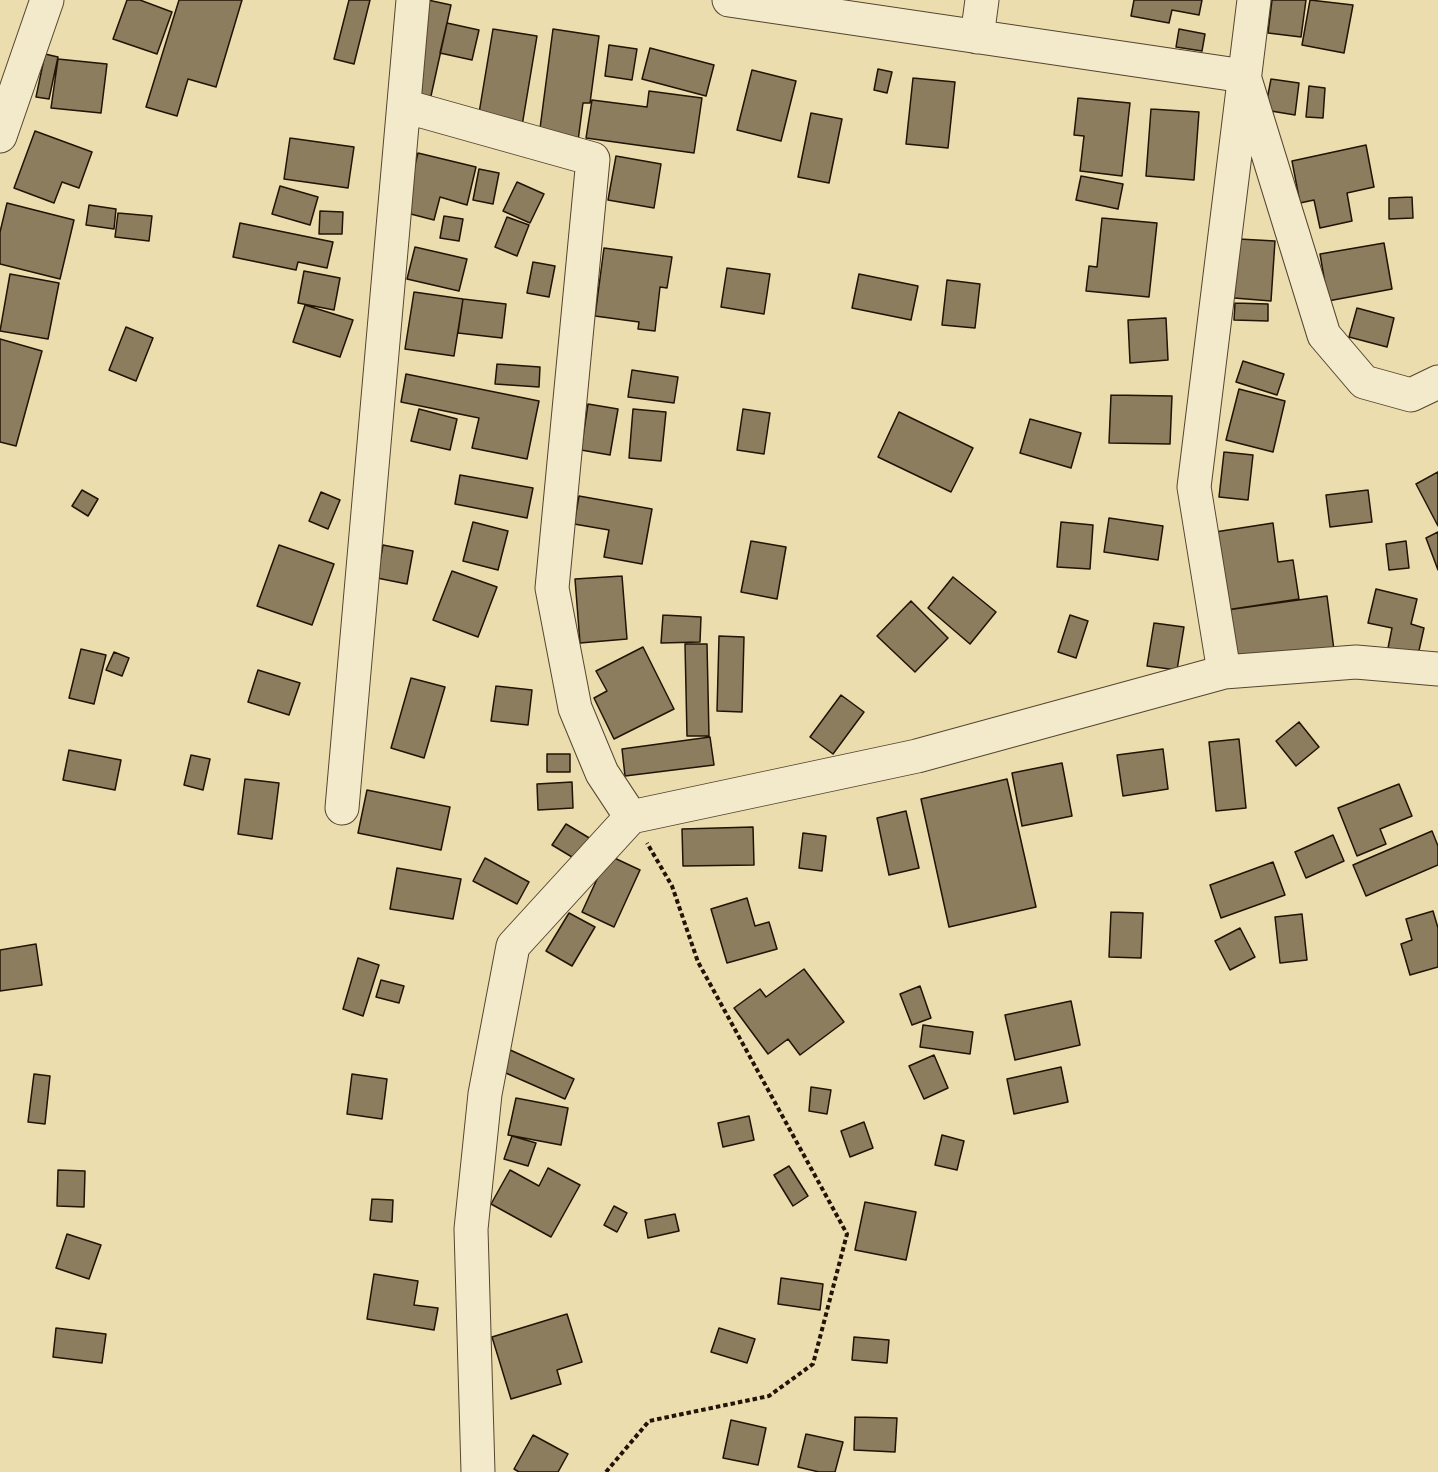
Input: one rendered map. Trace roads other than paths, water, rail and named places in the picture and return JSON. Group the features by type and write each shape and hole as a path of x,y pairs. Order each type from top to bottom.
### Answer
{"street":[{"path":"0,136 47,0"},
{"path":"342,808 413,0"},
{"path":"729,0 1244,76"},
{"path":"977,37 982,0"},
{"path":"1224,672 1194,487 1254,0"},
{"path":"1244,76 1324,335 1364,382 1411,395 1438,382"},
{"path":"404,106 593,159 552,588 575,708 602,773 631,817"},
{"path":"478,1472 471,1229 485,1094 513,946 631,817 916,756 1224,672 1356,662 1438,669"}]}
